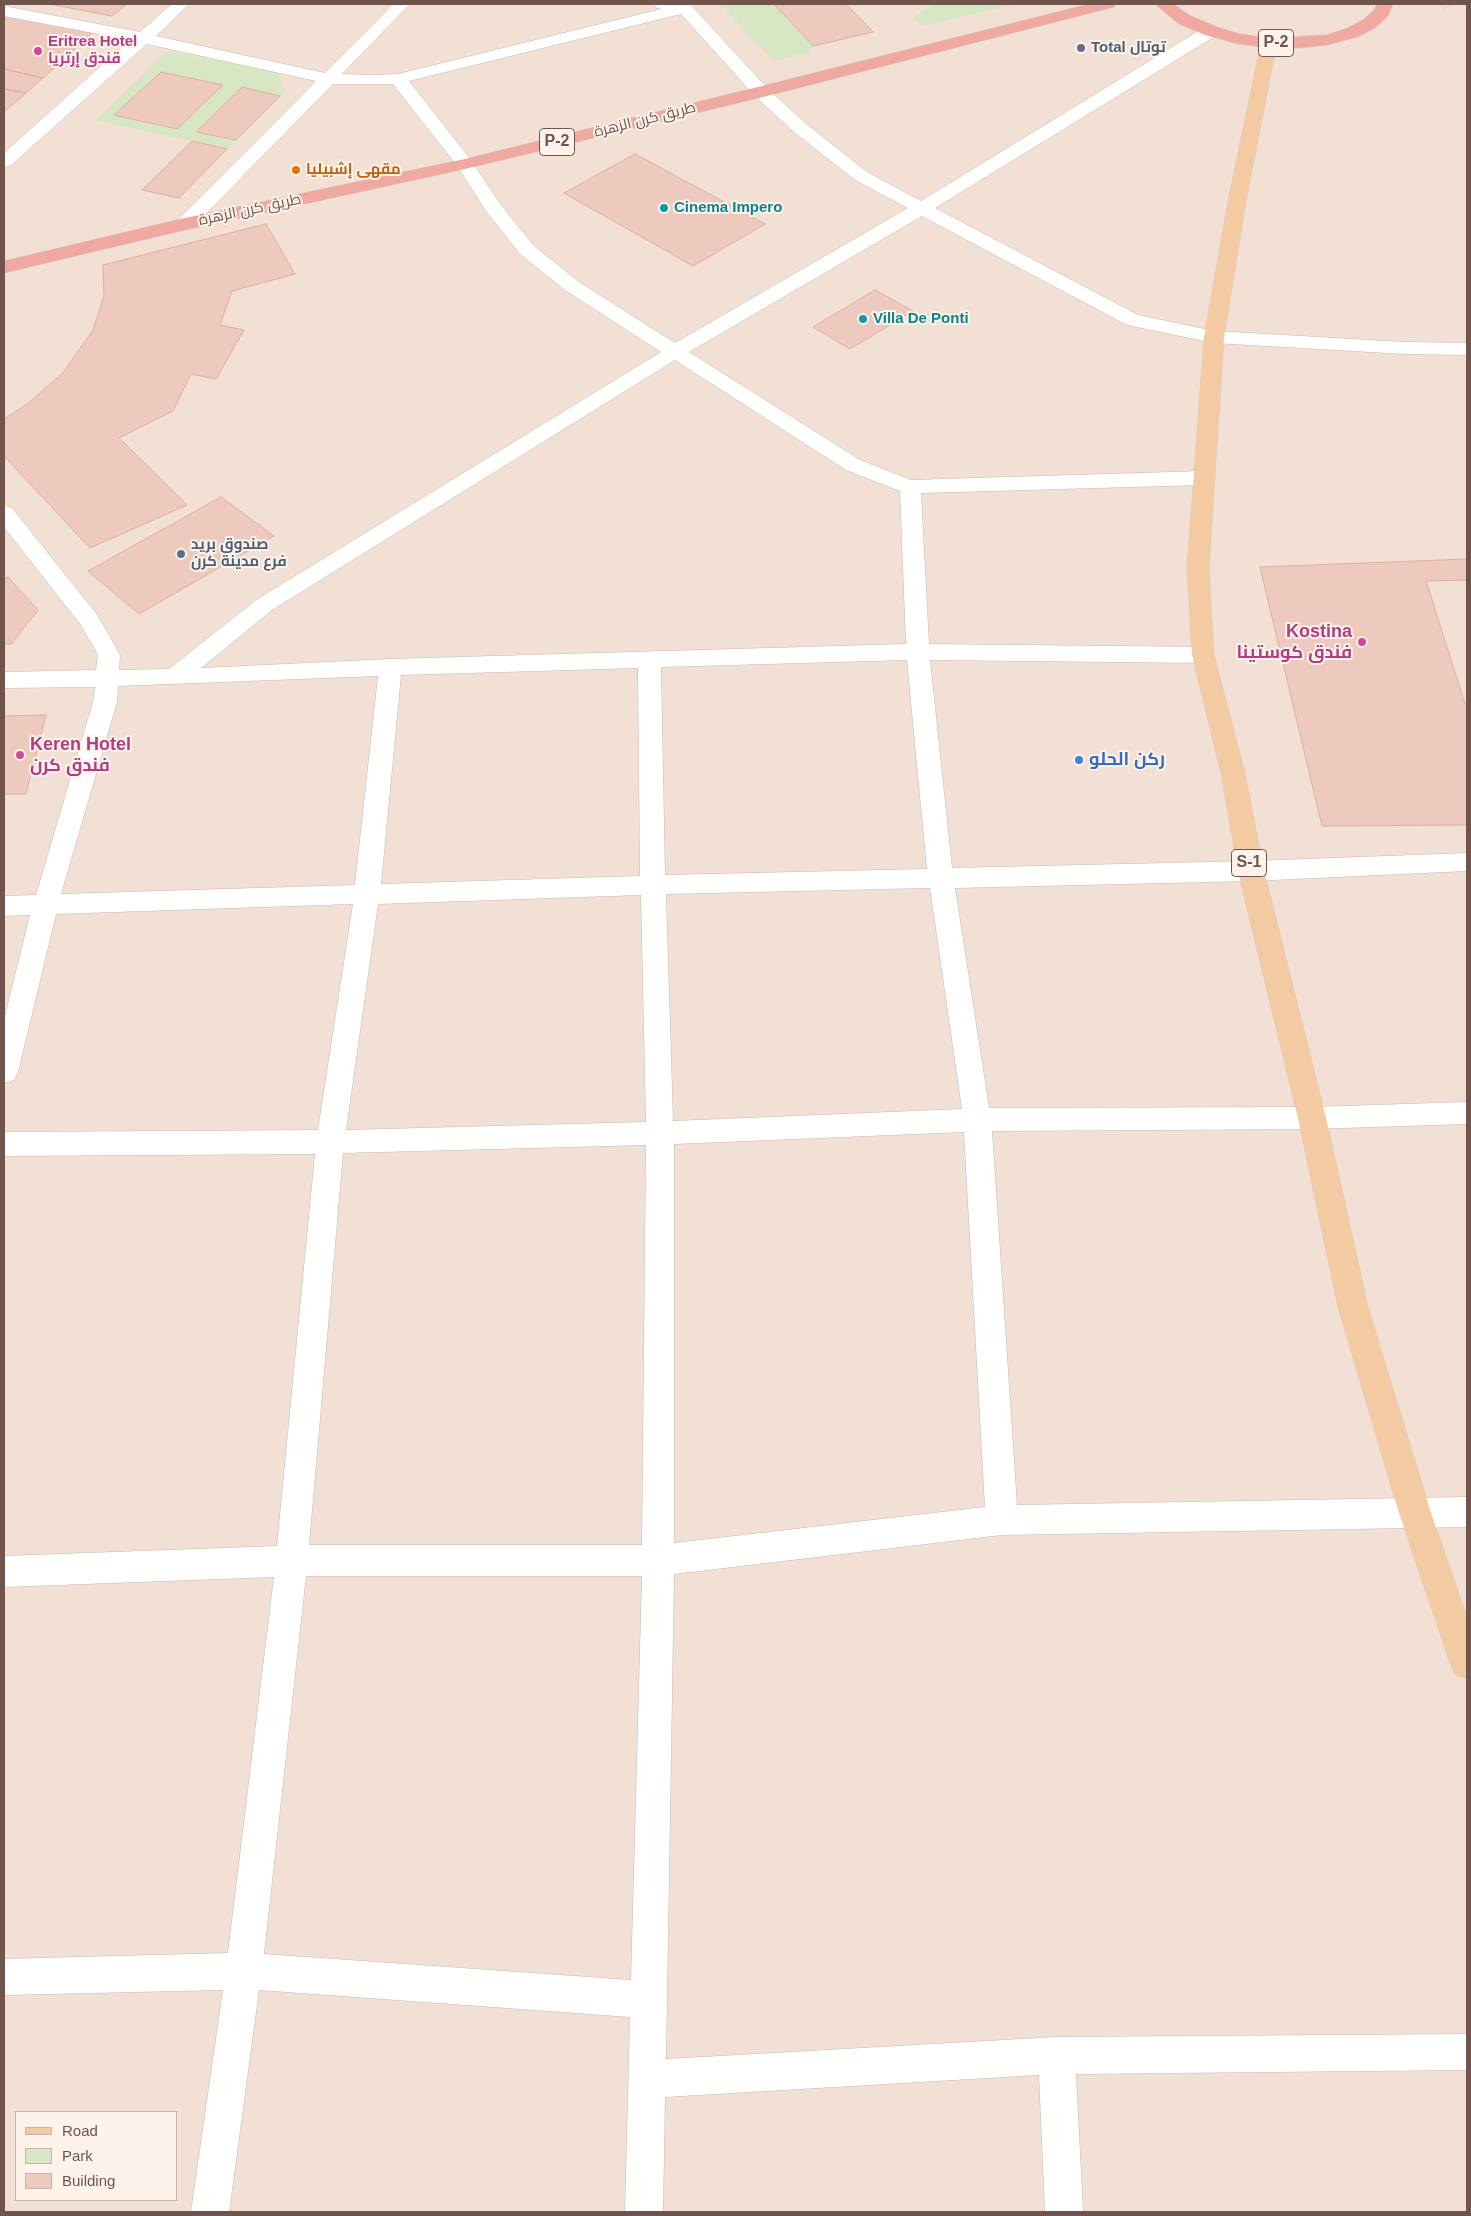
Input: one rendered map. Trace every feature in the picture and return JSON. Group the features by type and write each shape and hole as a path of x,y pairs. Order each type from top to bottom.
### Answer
{"highway":[{"name":"طريق كرن الزهرة","path":"4,267 185,224 465,164 761,92 1108,4"},
{"name":"P-2","path":"1163,4 1185,20 1211,31 1239,39 1269,43 1317,41 1351,33 1369,24 1382,12 1385,4"}],"main road":[{"name":"S-1","path":"1269,43 1236,201 1214,337 1198,568 1203,655 1233,773 1250,871 1312,1118 1353,1307 1414,1513 1467,1663"}],"street":[{"path":"4,162 182,4"},
{"path":"185,224 402,4"},
{"path":"661,4 683,6 761,92 799,127 861,176 1132,320 1214,337 1405,348 1467,349"},
{"path":"4,11 144,38 330,79 398,79 683,6"},
{"path":"174,678 218,640 264,605 676,351 922,208 1211,31"},
{"path":"398,79 465,164 493,207 527,250 572,286 853,465 885,479 910,487 1203,478"},
{"path":"910,487 918,652 941,880 976,1120 1002,1520"},
{"path":"4,513 90,620 109,655 105,702 46,904 4,1072"},
{"path":"4,680 174,678 390,667 918,652 1203,655"},
{"path":"644,2212 658,1560 660,1133 649,660"},
{"path":"210,2212 244,1971 292,1561 330,1142 367,894 390,667"},
{"path":"4,906 653,885 941,880 1250,871 1467,862"},
{"path":"4,1144 330,1142 660,1133 976,1120 1312,1118 1467,1113"},
{"path":"4,1571 292,1561 658,1560 1002,1520 1467,1512"},
{"path":"4,1977 244,1971 649,2000"},
{"path":"646,2079 1057,2056 1467,2052"},
{"path":"1057,2056 1064,2212"}],"path":[{"path":"1444,8 1454,4"}],"shaded area":[{"path":"4,4 1467,4 1467,2212 4,2212"}],"green space":[{"path":"720,4 774,4 813,46 810,52 774,61"},
{"path":"934,4 1016,4 922,26 912,18"},
{"path":"168,51 275,72 285,91 227,149 95,120"}],"building":[{"path":"49,4 127,4 112,16"},
{"path":"774,4 846,4 873,32 813,46"},
{"name":"Eritrea Hotel قندق إرتريا","path":"4,14 92,33 43,78 4,69"},
{"path":"4,69 43,78 26,93 4,89"},
{"path":"161,72 223,85 177,129 114,115"},
{"path":"242,87 280,96 236,140 196,132"},
{"path":"4,89 26,93 4,112"},
{"path":"192,141 227,149 179,198 142,190"},
{"name":"Cinema Impero","path":"635,154 765,224 693,266 564,193"},
{"path":"266,224 295,274 232,291 220,325 244,330 216,379 191,374 173,411 119,438 187,505 90,548 4,456 4,419 26,405 62,374 93,330 104,296 103,265"},
{"name":"Villa De Ponti","path":"875,290 913,311 850,349 813,327"},
{"name":"صندوق بريد فرع مدينة كرن","path":"221,497 274,536 139,614 88,571"},
{"name":"Kostina فندق كوستينا","path":"1467,559 1467,580 1426,581 1465,704 1467,704 1467,825 1322,826 1260,567"},
{"path":"8,577 38,610 11,644 4,644 4,579"},
{"name":"Keren Hotel فندق كرن","path":"46,715 26,794 4,794 4,716"}],"place":[{"name":"Total توتال","path":"1081,48"},
{"name":"Eritrea Hotel قندق إرتريا","path":"38,51"},
{"name":"مقهى إشبيليا","path":"296,170"},
{"name":"Cinema Impero","path":"664,208"},
{"name":"Villa De Ponti","path":"863,319"},
{"name":"صندوق بريد فرع مدينة كرن","path":"181,554"},
{"name":"Kostina فندق كوستينا","path":"1362,642"},
{"name":"Keren Hotel فندق كرن","path":"20,755"},
{"name":"ركن الحلو","path":"1079,760"}]}
